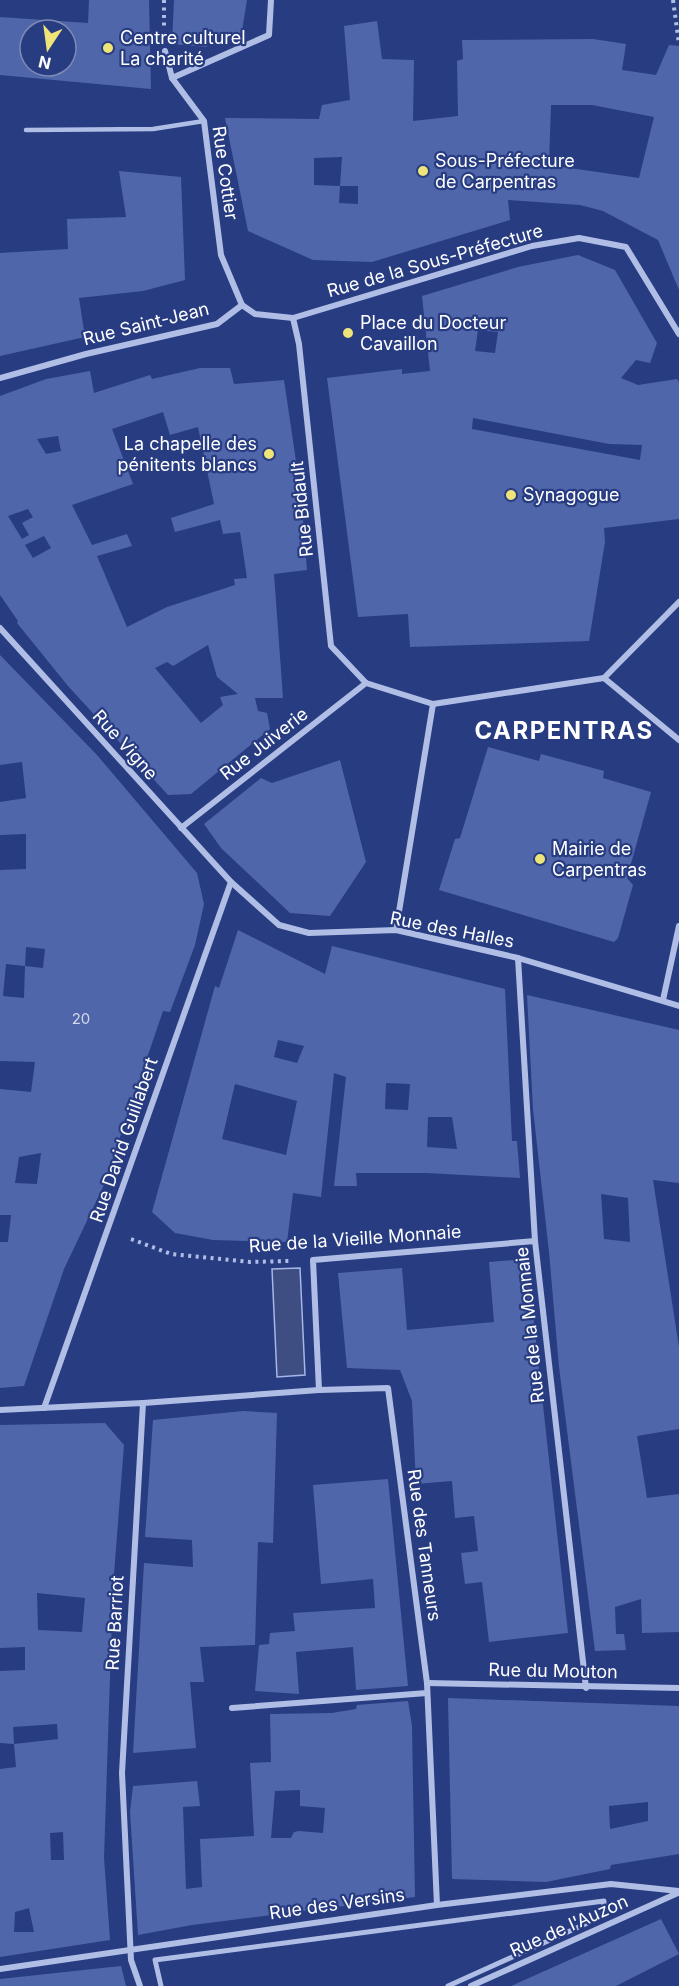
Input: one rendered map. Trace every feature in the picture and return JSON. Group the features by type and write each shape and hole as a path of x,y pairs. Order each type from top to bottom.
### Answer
{"street":[{"path":"172,78 269,35 271,0"},
{"name":"Rue Cottier","path":"165,51 172,78 204,121 221,255 242,305"},
{"name":"Rue de la Sous-Préfecture","path":"293,318 532,246 579,238 626,247 679,334"},
{"path":"242,305 255,314 293,318"},
{"name":"Rue Saint-Jean","path":"0,378 86,354 217,324 242,305"},
{"name":"Rue Bidault","path":"293,318 301,356 331,646 366,683"},
{"path":"366,683 433,704 604,678 679,602"},
{"name":"Rue Vigne","path":"1,631 231,882"},
{"path":"604,678 679,740"},
{"name":"Rue Juiverie","path":"181,828 366,683"},
{"path":"396,930 433,704"},
{"name":"Rue des Halles","path":"231,882 279,925 309,933 396,930 518,958 679,1006"},
{"name":"Rue David Guillabert","path":"44,1408 231,882"},
{"path":"663,1000 679,926"},
{"name":"Rue de la Monnaie","path":"518,958 535,1241 586,1688"},
{"name":"Rue de la Vieille Monnaie","path":"313,1260 535,1241"},
{"path":"0,1410 143,1403 319,1390 313,1260"},
{"name":"Rue des Tanneurs","path":"319,1390 388,1388 427,1683 436,1905"},
{"name":"Rue Barriot","path":"140,1986 131,1960 122,1773 143,1403"},
{"name":"Rue du Mouton","path":"427,1683 586,1688 679,1688"},
{"path":"232,1708 427,1693"},
{"name":"Rue des Versins","path":"0,1969 436,1905 611,1884 679,1892"},
{"name":"Rue de l'Auzon","path":"471,1986 679,1892"},
{"path":"161,1986 155,1960 604,1901 603,1916 448,1986"}],"lane":[{"path":"26,130 153,129 204,121"}],"path":[{"path":"673,0 679,44"},
{"name":"Rue de la Vieille Monnaie","path":"108,1230 171,1254 250,1262 313,1260"}],"water":[{"path":"300,1268 305,1375 277,1377 272,1269"}],"building":[{"name":"Centre culturel La charité","path":"89,0 149,0 151,89 32,78 78,78 78,22 88,23"},
{"path":"174,0 247,0 241,37 208,34 207,47 172,44"},
{"name":"Centre culturel La charité","path":"0,17 18,18 18,77 0,75"},
{"path":"377,21 382,59 414,60 413,121 458,116 457,61 463,59 462,40 593,39 626,44 622,70 656,75 669,45 679,46 679,290 658,240 603,211 580,205 508,200 510,220 372,262 313,260 248,231 225,118 319,119 322,105 350,100 344,26","holes":["551,105 592,105 654,117 639,178 549,165","342,157 340,186 314,185 314,158","340,186 358,186 358,204 339,203"]},
{"path":"119,171 181,177 185,280 143,291 79,298 85,337 0,356 0,253 68,249 67,219 126,217"},
{"path":"578,255 615,270 657,343 650,363 636,360 621,378 638,385 677,379 679,382 679,519 604,528 605,542 589,641 410,647 408,614 358,617 327,378 402,369 402,374 430,371 422,296 518,267","holes":["478,330 498,332 495,353 475,351","473,418 609,444 642,445 640,460 472,429"]},
{"path":"200,368 230,368 234,384 284,380 301,495 307,570 274,574 283,698 255,698 258,711 267,713 270,729 191,794 168,795 68,686 17,623 18,621 0,595 0,396 46,379 90,371 94,393 150,375 152,379","holes":["163,412 170,435 198,427 214,504 171,518 175,532 220,520 223,534 240,532 247,578 234,579 235,585 167,607 127,627 97,556 132,546 127,534 92,545 72,505 133,484 112,429","58,436 61,451 46,454 37,439","28,509 33,517 22,523 29,535 22,539 8,516","44,536 51,548 33,558 25,545","208,645 217,677 238,694 220,697 223,705 201,723 155,668 167,662 173,666"]},
{"path":"0,655 97,755 197,873 204,904 195,945 170,1012 163,1011 103,1187 64,1269 24,1386 0,1388 0,1242 8,1242 11,1215 0,1215 0,1089 31,1092 35,1062 0,1061 0,870 26,869 26,834 0,835 0,802 26,798 22,762 0,765","holes":["26,947 45,949 43,968 25,966","6,964 25,966 24,998 3,996","41,1153 37,1184 15,1183 19,1157"]},
{"name":"Mairie de Carpentras","path":"488,747 539,761 541,754 604,771 603,778 651,792 627,878 633,885 618,938 614,942 439,890 455,839 460,838"},
{"path":"340,760 366,862 330,916 290,913 221,848 204,824 261,778 272,783"},
{"path":"238,930 325,974 332,946 505,989 512,1141 517,1141 520,1178 427,1173 356,1173 357,1186 334,1186 346,1077 334,1073 321,1197 293,1193 287,1242 213,1240 175,1233 152,1212 215,986 219,988","holes":["278,1040 304,1046 297,1063 274,1057","386,1083 410,1084 408,1110 385,1109","235,1084 297,1101 286,1155 222,1139","428,1117 452,1117 457,1149 427,1147"]},
{"path":"527,995 679,1030 679,1183 653,1180 679,1347 679,1429 637,1436 647,1498 679,1494 679,1632 642,1633 641,1599 615,1607 616,1634 624,1634 626,1650 595,1651 559,1367 533,1109","holes":["601,1194 628,1198 630,1242 604,1239"]},
{"path":"527,1259 568,1633 489,1642 482,1582 465,1584 461,1553 478,1551 474,1516 455,1518 452,1481 416,1484 412,1401 400,1370 347,1368 338,1273 402,1268 407,1330 494,1322 489,1262"},
{"path":"243,1411 277,1413 273,1543 258,1542 255,1645 200,1647 204,1682 190,1682 196,1748 133,1753 144,1563 193,1567 192,1540 145,1537 153,1420"},
{"path":"105,1423 124,1445 113,1587 104,1858 110,1940 0,1957 0,1769 16,1767 14,1744 0,1743 0,1671 25,1670 25,1647 0,1648 0,1425","holes":["37,1593 85,1598 82,1632 38,1630","57,1724 58,1739 14,1744 13,1727","63,1832 64,1860 51,1860 50,1833","29,1908 34,1932 14,1932 15,1912"]},
{"path":"388,1479 408,1686 356,1690 353,1647 296,1652 299,1694 255,1691 259,1645 269,1644 270,1633 295,1631 293,1613 375,1608 373,1579 321,1584 313,1485"},
{"path":"448,1698 679,1706 679,1854 611,1865 610,1869 546,1882 452,1879","holes":["648,1802 648,1821 610,1829 609,1806"]},
{"path":"408,1701 412,1726 415,1897 192,1925 138,1935 130,1812 133,1786 197,1781 200,1806 183,1807 186,1889 202,1887 200,1839 254,1836 250,1763 271,1762 270,1714 332,1713 356,1709 357,1705","holes":["300,1790 300,1806 325,1808 323,1833 299,1831 294,1832 291,1838 271,1838 275,1791"]},
{"path":"661,1919 679,1954 616,1986 511,1986"},
{"path":"121,1966 126,1986 0,1986 0,1979"}],"place":[{"name":"Centre culturel La charité","path":"108,48"},
{"name":"Sous-Préfecture de Carpentras","path":"423,171"},
{"name":"Place du Docteur Cavaillon","path":"348,333"},
{"name":"La chapelle des pénitents blancs","path":"269,454"},
{"name":"Synagogue","path":"511,495"},
{"name":"Mairie de Carpentras","path":"540,859"}],"district":[{"name":"CARPENTRAS","path":"564,731"}]}
